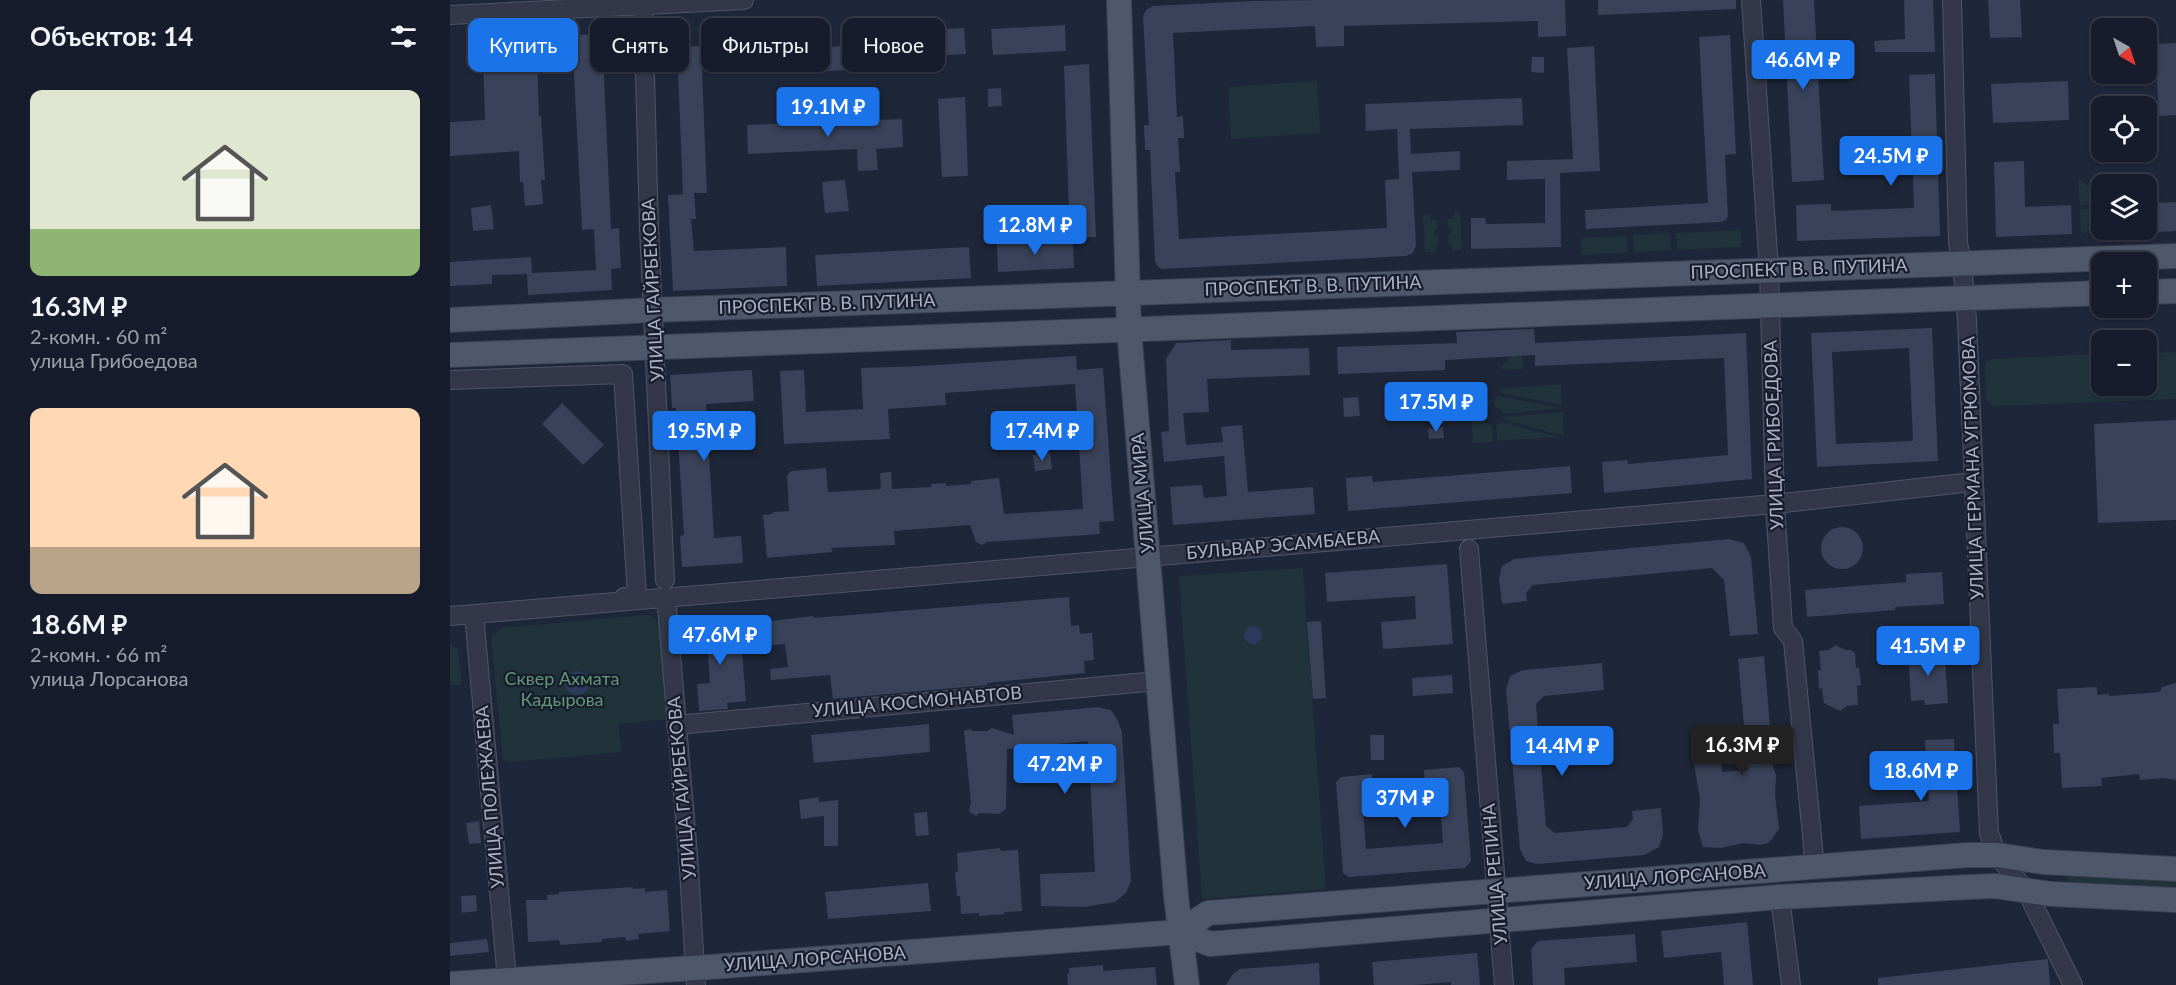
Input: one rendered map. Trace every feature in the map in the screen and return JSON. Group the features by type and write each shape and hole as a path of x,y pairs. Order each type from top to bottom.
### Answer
{"main road":[{"name":"УЛИЦА МИРА","path":"1119,0 1129,328 1180,932 1187,985"},
{"name":"ПРОСПЕКТ В. В. ПУТИНА","path":"450,320 653,310 2176,256"},
{"path":"2157,292 2176,291"},
{"name":"ПРОСПЕКТ В. В. ПУТИНА","path":"450,355 2091,293"},
{"name":"УЛИЦА ЛОРСАНОВА","path":"1180,932 1208,913 1968,855 1997,855 2033,861 2176,869"},
{"name":"УЛИЦА ЛОРСАНОВА","path":"450,984 507,980 696,976 1180,932 1210,944 1780,897 1995,886 2027,892 2176,900"}],"street":[{"path":"450,15 643,3 744,0"},
{"name":"УЛИЦА ГРИБОЕДОВА","path":"1751,0 1769,270 1775,504 1783,628 1793,641 1815,867"},
{"name":"УЛИЦА ГЕРМАНА УГРЮМОВА","path":"1952,0 1958,243 1965,298 1989,833 1997,855 2027,892 2073,985"},
{"name":"УЛИЦА ГАЙРБЕКОВА","path":"643,3 653,310 666,580"},
{"path":"450,381 623,374 637,596 450,608"},
{"name":"БУЛЬВАР ЭСАМБАЕВА","path":"450,616 1775,504 1972,482"},
{"name":"УЛИЦА РЕПИНА","path":"1469,549 1504,985"},
{"name":"УЛИЦА ГАЙРБЕКОВА","path":"667,608 696,976"},
{"name":"УЛИЦА ПОЛЕЖАЕВА","path":"474,614 507,980"},
{"name":"УЛИЦА КОСМОНАВТОВ","path":"676,725 1158,681"},
{"path":"1780,897 1791,985"}],"green space":[{"path":"1317,81 1320,133 1231,139 1228,87"},
{"path":"2078,180 2091,189 2091,204 2080,205"},
{"path":"2091,208 2091,227 2086,233 2081,233 2080,209"},
{"path":"1454,212 1460,212 1462,250 1452,251 1448,235 1451,234 1451,228 1448,228 1447,219 1454,219"},
{"path":"1423,214 1430,214 1430,220 1437,220 1437,229 1434,229 1435,235 1438,235 1436,252 1425,252"},
{"path":"1741,230 1741,247 1677,250 1676,233"},
{"path":"1670,233 1671,250 1634,252 1633,235"},
{"path":"1626,236 1627,252 1582,255 1581,238"},
{"path":"1521,344 1523,369 1502,370 1502,366"},
{"path":"2176,352 2176,399 1993,406 1986,399 1985,367 1987,361 2091,354 2091,396 2157,396 2157,353"},
{"path":"1561,384 1562,405 1501,393 1500,389"},
{"path":"1481,390 1490,399 1491,406 1487,407 1483,414 1471,415 1469,391"},
{"path":"1499,396 1560,408 1503,414 1501,409 1494,405 1494,401"},
{"path":"1563,412 1564,436 1502,419 1503,417"},
{"path":"1471,419 1483,419 1492,426 1493,442 1473,443"},
{"path":"1501,422 1558,437 1497,441 1496,425"},
{"path":"1303,568 1326,889 1202,899 1179,576"},
{"name":"Сквер Ахмата Кадырова","path":"651,616 658,622 670,719 618,724 622,752 508,762 503,760 491,639 493,634 503,628"},
{"path":"450,643 458,649 462,685 450,685"},
{"path":"2068,876 2176,881 2176,888 2068,883"}],"water":[{"path":"1253,626 1259,629 1262,635 1259,641 1253,644 1247,641 1244,635 1247,629"},
{"path":"577,671 586,674 589,683 586,692 577,695 568,692 565,683 568,674"}],"building":[{"path":"1315,0 1565,0 1566,36 1538,37 1538,21 1344,26 1344,46 1316,47 1315,26 1173,33 1177,117 1183,116 1184,138 1178,138 1180,172 1175,172 1179,239 1387,228 1385,180 1399,179 1397,129 1366,131 1365,104 1522,98 1523,125 1410,129 1411,154 1460,151 1460,170 1412,172 1416,245 1413,253 1406,256 1163,269 1158,267 1155,261 1150,150 1145,150 1144,125 1149,125 1143,16 1146,10 1153,6"},
{"path":"1598,0 1736,0 1736,9 1598,15"},
{"path":"1783,0 1814,0 1824,180 1792,182"},
{"path":"1904,0 1933,0 1935,52 1875,52 1874,41 1905,39"},
{"path":"1988,0 2020,0 2022,37 1990,38"},
{"path":"1065,25 1066,51 993,55 991,29"},
{"path":"964,28 966,54 945,55 945,29"},
{"path":"590,34 590,72 604,72 611,229 619,228 621,268 611,269 612,290 528,295 527,274 492,275 492,284 450,286 450,262 531,257 532,273 596,270 594,229 582,230 574,72 578,72 578,35"},
{"path":"1730,35 1736,154 1725,155 1728,216 1726,220 1586,229 1585,210 1708,203 1699,37"},
{"path":"2176,43 2176,115 2159,116 2157,44"},
{"path":"689,46 701,46 707,193 694,193 696,219 691,219 694,251 786,247 787,286 673,291 668,195 683,194 678,72 689,72"},
{"path":"842,46 842,70 830,71 830,47"},
{"path":"1594,46 1600,171 1560,173 1561,247 1471,249 1471,218 1485,218 1486,224 1545,223 1545,179 1507,180 1507,161 1573,159 1567,48"},
{"path":"1532,57 1544,57 1544,73 1531,72"},
{"path":"1089,64 1096,237 1070,238 1064,66"},
{"path":"483,72 538,72 545,180 541,180 543,204 525,206 523,182 520,182 519,151 450,156 450,122 485,120"},
{"path":"1935,74 1940,236 1797,241 1796,205 1831,204 1831,211 1914,208 1909,75"},
{"path":"2068,81 2069,120 1993,123 1991,84"},
{"path":"1001,88 1002,106 988,107 988,89"},
{"path":"965,97 968,176 942,177 938,99"},
{"path":"902,119 903,147 876,149 878,170 858,171 857,149 748,154 747,125"},
{"path":"2024,161 2025,207 2071,205 2072,234 1996,237 1994,162"},
{"path":"845,180 849,211 825,213 822,182"},
{"path":"2176,202 2176,231 2157,232 2157,203"},
{"path":"491,205 494,229 473,231 471,208"},
{"path":"1073,241 1074,268 998,272 997,244"},
{"path":"969,247 971,278 817,286 815,255"},
{"path":"1932,328 1938,461 1817,467 1811,333","holes":["1909,348 1913,441 1836,444 1832,352"]},
{"path":"1534,329 1535,343 1746,333 1752,479 1604,493 1602,462 1627,460 1628,464 1728,455 1724,358 1535,366 1535,355 1445,360 1445,370 1338,374 1337,347 1457,343 1456,332"},
{"path":"1231,340 1231,350 1309,348 1310,375 1207,379 1209,412 1183,413 1186,445 1223,442 1221,427 1242,425 1248,492 1313,487 1315,514 1173,525 1170,487 1202,485 1204,498 1227,496 1224,456 1164,462 1161,432 1169,431 1166,359 1176,343"},
{"path":"1076,356 1077,370 1103,368 1114,521 1099,522 1100,534 987,542 982,545 976,542 970,525 894,531 895,545 831,548 832,552 767,558 763,515 789,511 787,476 791,471 826,468 828,492 881,489 880,473 891,472 892,489 931,487 931,484 946,483 946,486 971,484 971,481 999,478 1004,514 1083,509 1075,384 945,393 946,405 888,409 890,439 784,444 780,371 804,370 806,412 863,409 861,368"},
{"path":"752,370 754,401 706,404 714,538 741,536 743,563 682,567 680,536 684,535 676,408 672,408 670,375"},
{"path":"1358,397 1360,416 1344,417 1343,398"},
{"path":"562,403 604,445 583,465 542,424"},
{"path":"2176,420 2176,520 2098,523 2094,424"},
{"path":"1443,427 1444,438 1429,439 1428,429"},
{"path":"1050,453 1052,469 1035,471 1033,455"},
{"path":"1570,466 1572,493 1348,511 1346,478 1372,476 1373,482"},
{"path":"1842,527 1857,533 1863,548 1857,563 1842,569 1827,563 1821,548 1827,533"},
{"path":"1729,539 1744,543 1751,557 1758,634 1730,636 1724,580 1712,568 1533,585 1526,593 1527,601 1502,604 1499,578 1502,566 1514,559"},
{"path":"1447,564 1453,644 1383,649 1381,622 1416,619 1415,596 1327,602 1325,573"},
{"path":"1942,572 1944,604 1807,617 1805,590 1906,582 1906,574"},
{"path":"1069,597 1071,626 1079,625 1080,634 1092,633 1094,660 1084,661 1085,673 987,683 987,685 833,699 830,675 771,680 770,669 788,667 785,644 764,646 761,622"},
{"path":"1321,621 1326,698 1313,699 1307,622"},
{"path":"720,622 721,628 740,627 746,701 727,703 728,709 699,711 697,684 710,683 708,653 694,654 692,624"},
{"path":"1836,645 1855,653 1861,685 1857,686 1858,705 1847,706 1840,711 1824,703 1822,688 1819,689 1818,670 1821,670 1819,651 1829,650"},
{"path":"1941,650 1941,658 1945,658 1948,703 1925,705 1924,700 1911,701 1908,652"},
{"path":"1764,656 1772,750 1767,750 1776,775 1775,795 1779,828 1768,843 1760,845 1743,843 1721,848 1703,847 1698,831 1700,799 1694,763 1721,760 1722,772 1748,770 1738,659"},
{"path":"1602,663 1604,690 1544,696 1536,704 1546,826 1555,833 1627,827 1633,819 1632,811 1661,808 1663,834 1659,847 1644,855 1537,864 1526,861 1520,849 1506,690 1510,676 1523,670"},
{"path":"1452,675 1453,693 1413,696 1412,678"},
{"path":"2176,683 2176,780 2164,778 2140,780 2139,774 2101,778 2102,786 2062,788 2060,753 2054,753 2053,724 2059,724 2057,689 2097,687 2097,695 2109,694 2109,696 2160,692 2162,687"},
{"path":"1098,707 1111,710 1122,732 1131,881 1126,893 1115,902 1084,907 1041,906 1040,874 1095,872 1088,741 1007,749 1006,809 999,814 979,813 976,816 969,811 971,803 964,731 970,729 987,731 992,728 1014,735 1012,715"},
{"path":"929,724 930,752 814,763 811,735"},
{"path":"1370,735 1384,735 1384,760 1371,760"},
{"path":"1954,739 1960,832 1861,839 1859,806 1929,801 1925,740"},
{"path":"1459,767 1464,772 1471,861 1465,868 1349,877 1343,873 1336,782 1341,777 1372,774 1374,799 1362,800 1366,849 1443,843 1439,793 1426,794 1424,770"},
{"path":"819,797 819,802 838,800 838,846 824,846 824,816 801,819 799,800"},
{"path":"927,812 929,835 916,836 914,813"},
{"path":"479,821 481,843 469,844 466,823"},
{"path":"1000,848 1001,851 1018,850 1022,911 979,916 979,913 961,914 955,872 958,872 957,853"},
{"path":"928,883 931,911 828,919 825,892"},
{"path":"633,887 633,889 645,888 645,892 667,890 670,931 638,934 639,939 626,941 625,937 602,939 602,942 560,945 559,940 528,942 526,900 547,900 547,895 559,894 559,892"},
{"path":"476,895 477,911 462,913 461,896"},
{"path":"1747,922 1753,985 1724,985 1721,952 1664,958 1661,931"},
{"path":"1635,934 1637,962 1564,968 1565,985 1533,985 1531,949 1538,941"},
{"path":"487,939 489,952 450,956 450,943"},
{"path":"1477,953 1480,985 1451,985 1451,982 1374,985 1372,962"},
{"path":"2048,959 2050,985 1878,985 1878,978"},
{"path":"1319,963 1320,985 1226,985 1239,969"},
{"path":"1103,965 1103,971 1155,967 1157,985 1068,985 1069,968"}]}
